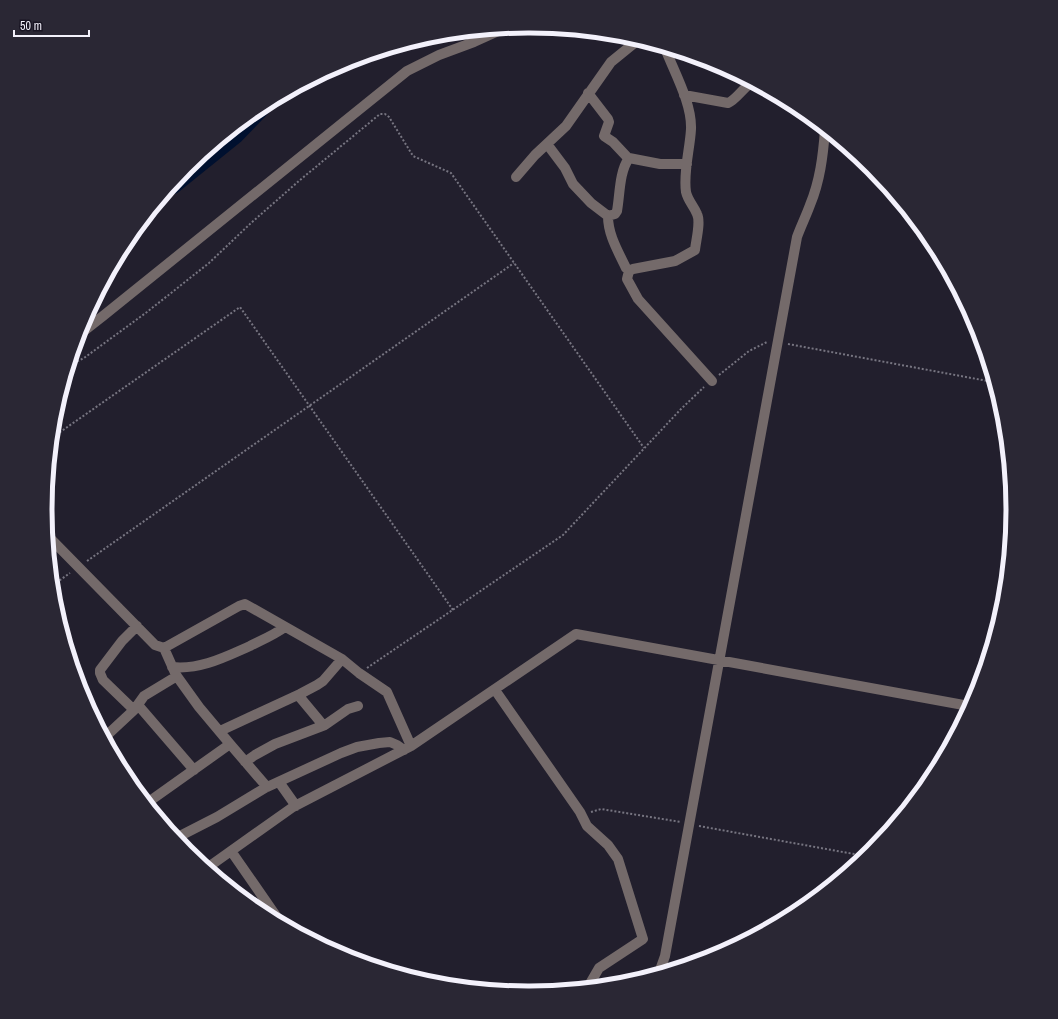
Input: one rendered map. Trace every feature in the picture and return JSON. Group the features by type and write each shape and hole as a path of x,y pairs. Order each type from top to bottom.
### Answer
{"street":[{"path":"89,328 110,312 407,71 439,55 491,35"},
{"path":"516,177 535,155 566,126 611,62 633,44"},
{"path":"629,271 675,261 695,250 699,219 688,199 686,191 691,128 690,114 667,54"},
{"path":"684,95 728,103 733,101 747,86"},
{"path":"588,93 608,119 609,122 604,136 613,142 629,159"},
{"path":"661,967 689,824 797,237 818,182 822,163 824,136"},
{"path":"546,144 565,168 573,184 590,204 608,216 615,214 617,211 621,184 629,159"},
{"path":"629,159 633,158 660,164 687,164"},
{"path":"608,216 608,224 612,238 626,268 629,271"},
{"path":"629,271 627,279 638,299 712,381"},
{"path":"54,542 155,645 164,648 245,604 342,659 386,692 408,748"},
{"path":"137,626 122,640 100,670 100,673 103,680 136,708 194,770"},
{"path":"172,667 181,668 195,666 214,661 276,634 285,627"},
{"path":"212,865 296,806 408,748 576,634 963,705"},
{"path":"164,648 177,676 199,707 267,787"},
{"path":"220,731 323,681 342,659"},
{"path":"109,733 136,708 144,696 177,676"},
{"path":"495,690 580,812 587,826 608,845 618,860 643,939 599,968 591,982"},
{"path":"298,694 323,725"},
{"path":"245,762 275,744 323,725 348,709 358,706"},
{"path":"182,835 218,817 267,787 341,753 357,747 390,742 408,748"},
{"path":"151,800 230,744"},
{"path":"280,782 296,806"},
{"path":"231,851 273,911"}],"path":[{"path":"76,362 91,354 148,312 209,263 251,222 295,184 380,114 386,114 413,156 451,173 644,448"},
{"path":"59,581 514,263"},
{"path":"59,433 240,307 453,610"},
{"path":"359,673 563,535 681,408 712,381 749,352 765,342 778,342 987,381"},
{"path":"581,816 594,810 601,809 857,855"}],"waterway":[{"path":"214,152 238,132"}]}
